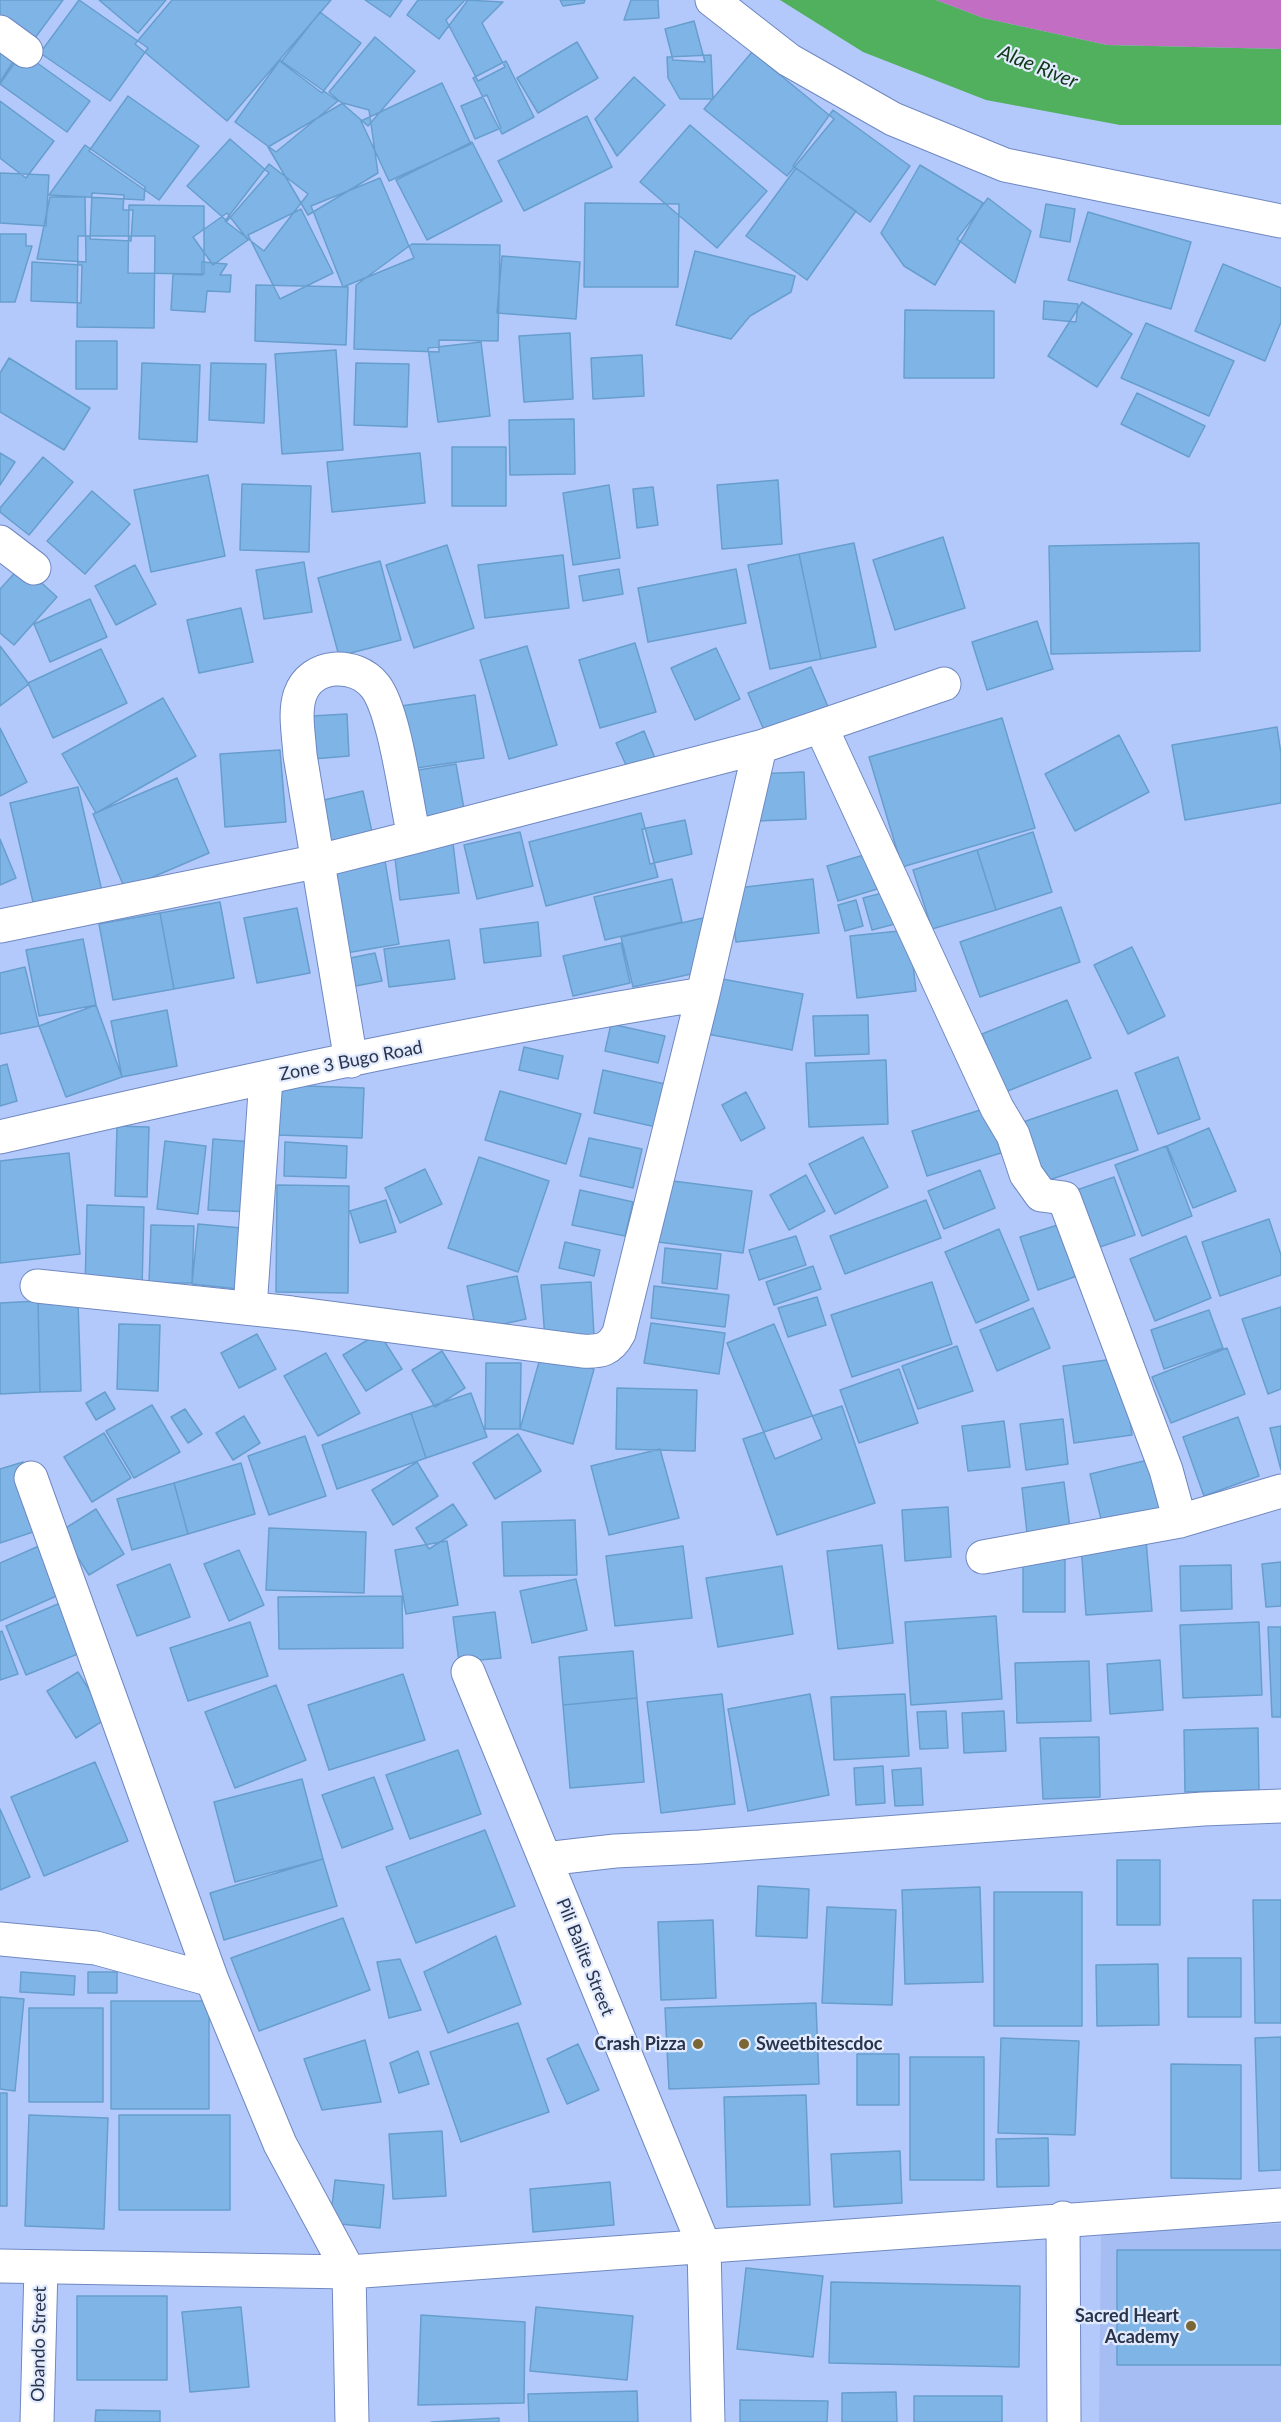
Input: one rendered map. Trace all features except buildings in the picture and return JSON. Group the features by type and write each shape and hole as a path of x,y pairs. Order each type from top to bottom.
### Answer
{"street":[{"path":"712,0 789,60 820,78 893,119 1005,165 1281,220"},
{"path":"0,32 26,51"},
{"path":"0,542 34,568"},
{"path":"351,1061 300,755 297,719 300,696 308,680 336,668 357,670 375,686 386,708 414,837"},
{"path":"0,926 318,861 414,837 760,747 944,684"},
{"path":"821,727 992,1097 1013,1135 1026,1174 1041,1195 1065,1198 1166,1470 1180,1521"},
{"path":"37,1286 250,1308 582,1351 601,1352 613,1344 619,1333 703,994 760,747"},
{"name":"Zone 3 Bugo Road","path":"0,1137 266,1078 602,1010 703,994"},
{"path":"250,1308 266,1078"},
{"path":"31,1478 212,1980 280,2144 349,2271 352,2422"},
{"path":"983,1557 1180,1521 1281,1491"},
{"name":"Pili Balite Street","path":"468,1672 704,2246 708,2422"},
{"path":"545,1859 615,1851 700,1847 1203,1809 1281,1806"},
{"path":"0,1939 96,1948 212,1980"},
{"path":"0,2266 349,2271 1063,2218 1281,2205"},
{"path":"1063,2218 1064,2422"},
{"name":"Obando Street","path":"37,2422 41,2267"}],"shaded area":[{"path":"936,0 1281,0 1281,49 1107,45 983,18"},
{"name":"Sacred Heart Academy","path":"1281,2224 1281,2422 1099,2422 1101,2229"}],"water":[{"name":"Alae River","path":"780,0 936,0 983,18 1107,45 1281,49 1281,125 1120,125 986,100 863,52"}],"place":[{"name":"Crash Pizza","path":"698,2044"},
{"name":"Sweetbitescdoc","path":"744,2044"},
{"name":"Sacred Heart Academy","path":"1191,2326"}]}
